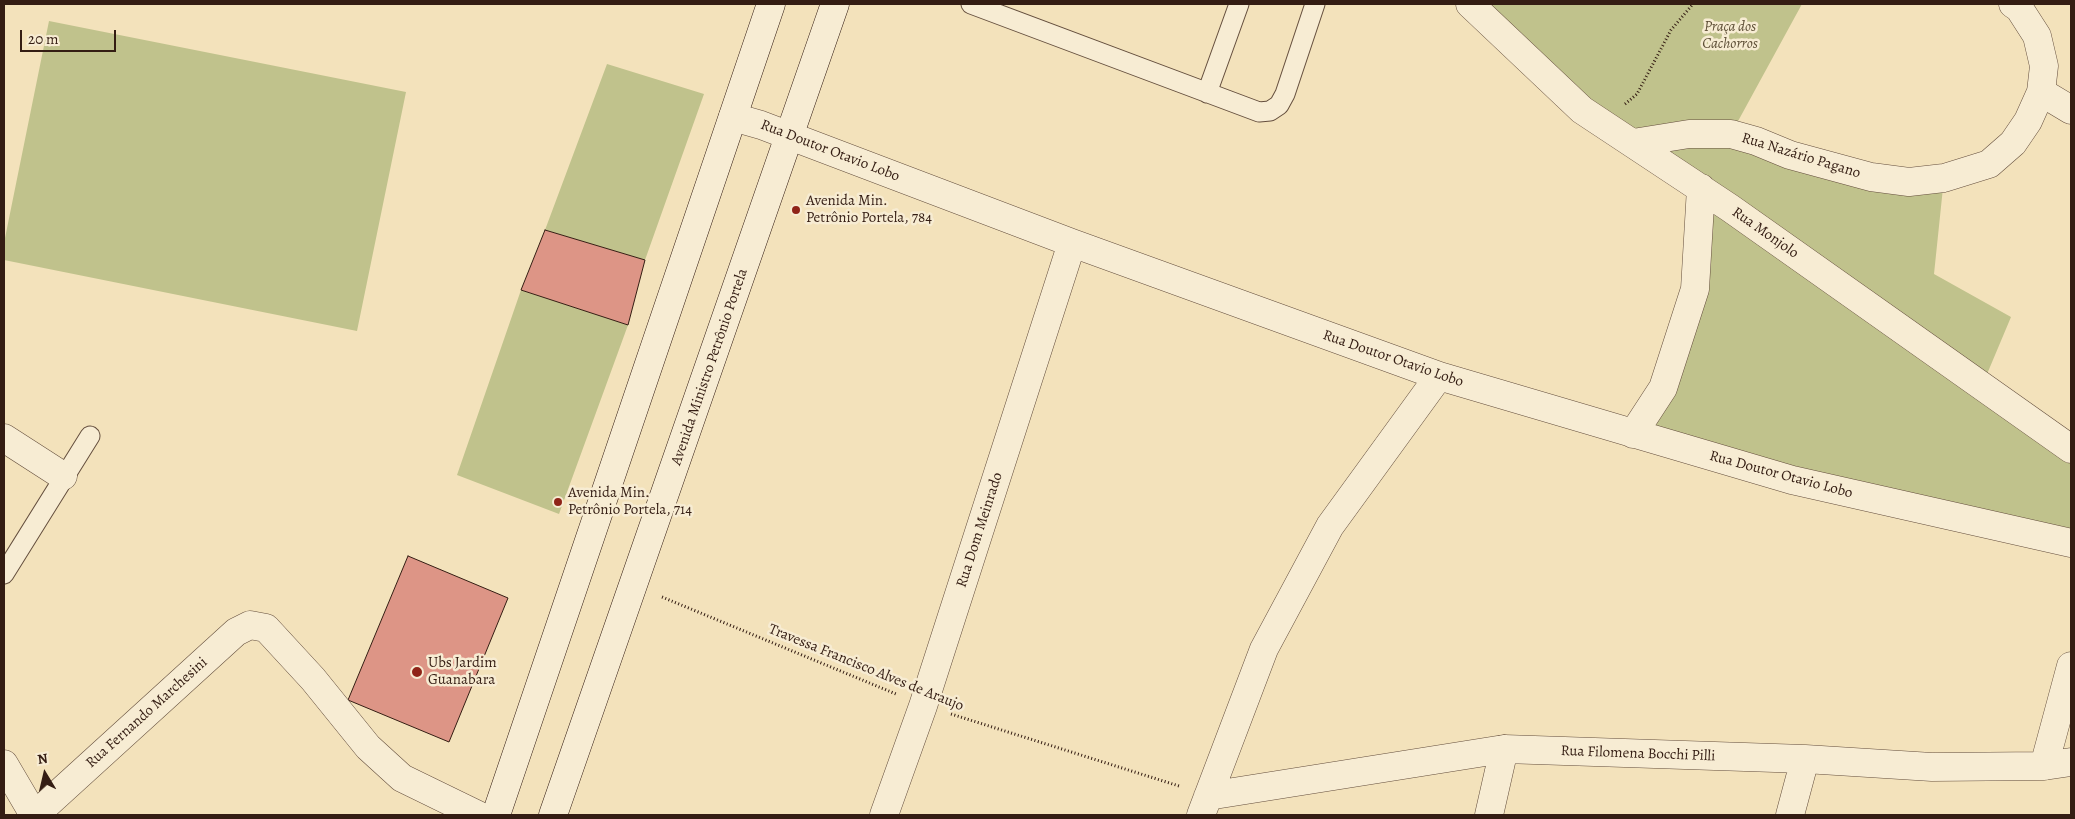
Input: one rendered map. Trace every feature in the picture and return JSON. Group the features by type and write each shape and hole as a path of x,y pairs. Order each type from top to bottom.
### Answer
{"street":[{"path":"496,815 771,4"},
{"name":"Avenida Ministro Petrônio Portela","path":"553,815 835,4"},
{"name":"Rua Monjolo","path":"1470,4 1582,110 1701,188 2071,449"},
{"name":"Rua Nazário Pagano","path":"1633,143 1688,134 1731,134 1756,141 1790,155 1871,177 1909,182 1944,178 1989,164 2013,143 2028,122 2041,92 2044,66 2037,36 2019,8 2013,4"},
{"path":"2041,92 2071,110"},
{"name":"Rua Doutor Otavio Lobo","path":"733,117 790,136 1072,243 1438,376 1792,480 2071,543"},
{"path":"1633,434 1663,388 1695,288 1701,188"},
{"name":"Rua Dom Meinrado","path":"884,815 923,706 1072,243"},
{"path":"1204,806 1264,649 1330,526 1438,376"},
{"path":"4,438 63,476"},
{"name":"Rua Fernando Marchesini","path":"34,815 236,632 250,626 266,628 313,679 368,747 402,778 478,815"},
{"path":"2044,766 2071,666"},
{"path":"1489,815 1504,750"},
{"name":"Rua Filomena Bocchi Pilli","path":"1204,806 1504,750 1804,759 1932,766 2044,766 2071,762"},
{"path":"1790,815 1804,759"},
{"path":"4,764 34,815"}],"lane":[{"path":"971,4 1260,112 1270,111 1279,105 1285,94 1314,4"},
{"path":"1207,92 1240,4"},
{"path":"4,574 63,476 90,436"}],"path":[{"path":"1603,123 1637,94 1671,30 1693,4"},
{"name":"Travessa Francisco Alves de Araujo","path":"634,586 923,706 1204,806"}],"green space":[{"name":"Praça dos Cachorros","path":"1470,4 1802,4 1731,134 1944,178 1934,274 2011,317 1982,386 2071,449 2071,543 1633,434 1663,388 1701,189"},
{"path":"49,21 406,92 357,331 4,260 4,243"},
{"path":"607,64 704,94 645,260 545,230"},
{"path":"521,290 628,325 559,514 457,475"}],"building":[{"path":"545,230 645,260 628,325 521,290"},
{"path":"408,556 508,598 449,742 348,700"}],"place":[{"name":"Avenida Min. Petrônio Portela, 784","path":"796,210"},
{"name":"Avenida Min. Petrônio Portela, 714","path":"558,502"},
{"name":"Ubs Jardim Guanabara","path":"417,672"}]}
